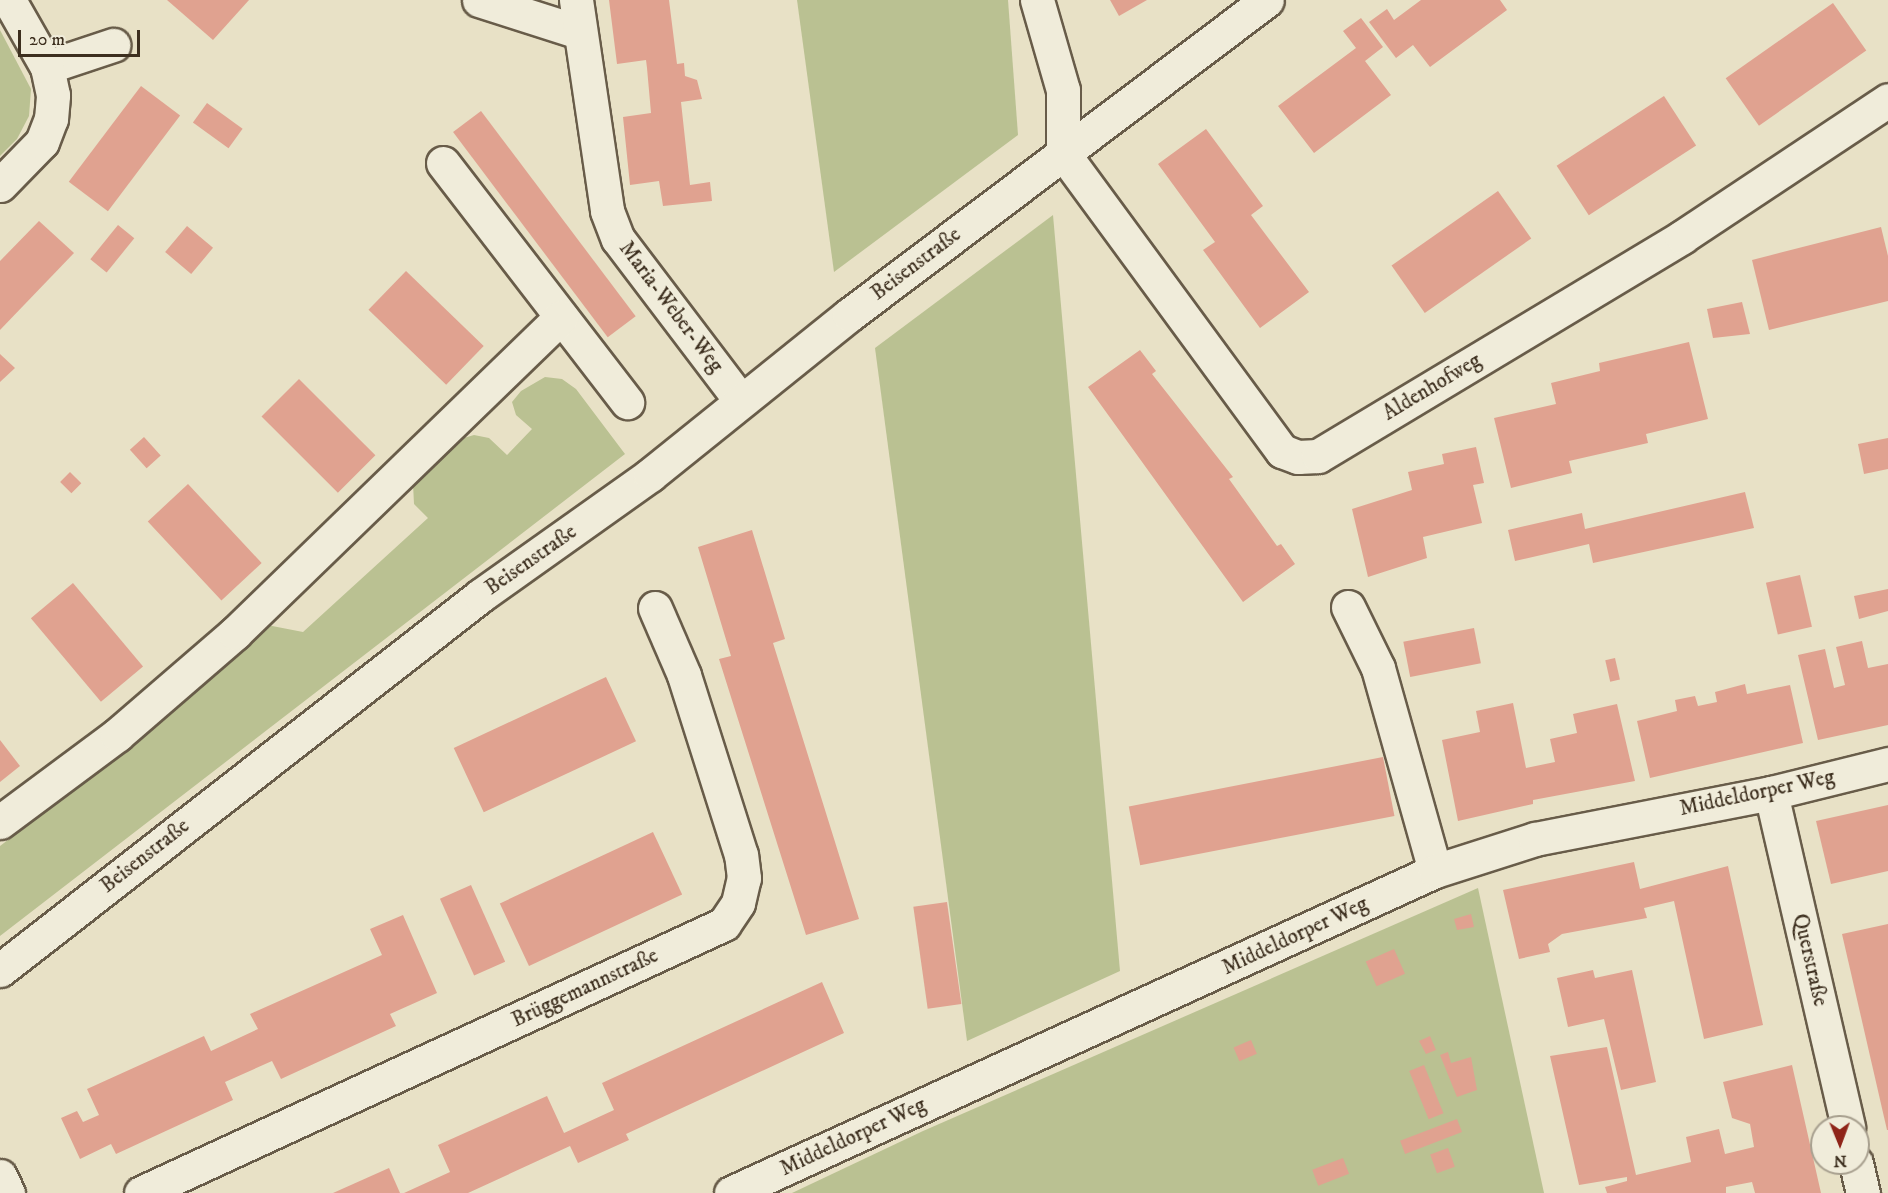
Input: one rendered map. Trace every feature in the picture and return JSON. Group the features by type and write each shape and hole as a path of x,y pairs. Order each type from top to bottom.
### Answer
{"street":[{"path":"0,185 42,142 51,119 53,95 47,67 9,0"},
{"path":"478,0 579,32"},
{"name":"Maria-Weber-Weg","path":"576,0 607,211 618,239 741,400"},
{"path":"1037,0 1064,90 1063,153"},
{"name":"Beisenstraße","path":"0,970 480,596 650,475 849,315 1267,0"},
{"path":"47,67 113,45"},
{"name":"Aldenhofweg","path":"1063,153 1282,451 1298,457 1318,456 1682,237 1888,100"},
{"path":"443,164 627,402"},
{"path":"0,822 117,735 235,633 561,317"},
{"path":"1348,607 1378,668 1435,871"},
{"name":"Brüggemannstraße","path":"141,1193 724,924 738,903 744,878 741,855 684,675 655,608"},
{"name":"Middeldorper Weg","path":"731,1193 1047,1051 1435,871 1535,840 1771,793 1888,764"},
{"name":"Querstraße","path":"1771,793 1845,1115"},
{"path":"1859,1175 1863,1193"},
{"path":"0,1176 8,1193"}],"green space":[{"path":"797,0 1008,0 1018,135 834,272"},
{"path":"0,30 31,89 29,116 17,139 0,156"},
{"path":"1053,215 1120,971 967,1041 875,348"},
{"path":"545,377 562,379 576,389 625,454 0,936 0,846 79,786 267,625 303,632 428,518 414,504 413,484 457,440 474,435 489,438 507,455 532,429 516,415 512,402 521,391"},
{"path":"1478,888 1544,1193 792,1193 923,1131"}],"building":[{"path":"167,0 249,0 213,40"},
{"path":"609,0 669,0 677,64 684,63 685,76 697,80 702,99 681,102 690,185 710,182 712,201 663,206 659,181 630,185 623,117 651,113 647,68 646,60 617,64"},
{"path":"1110,0 1147,0 1119,16"},
{"path":"1421,0 1500,0 1507,10 1430,67 1413,45 1396,58 1369,22 1387,9 1394,20"},
{"path":"1833,3 1866,51 1759,126 1726,78"},
{"path":"1361,18 1383,47 1365,61 1391,95 1314,153 1278,106 1356,48 1343,31"},
{"path":"141,86 180,115 108,211 69,182"},
{"path":"1664,96 1696,145 1589,215 1557,166"},
{"path":"207,103 243,129 228,148 193,122"},
{"path":"481,111 636,316 608,337 453,132"},
{"path":"1206,129 1263,206 1251,215 1309,292 1260,328 1203,250 1215,242 1158,164"},
{"path":"1498,191 1531,239 1425,313 1392,266"},
{"path":"39,221 74,253 0,330 0,261"},
{"path":"118,225 134,238 107,272 90,259"},
{"path":"187,226 213,248 191,274 165,252"},
{"path":"1881,227 1888,256 1888,301 1769,330 1752,260"},
{"path":"406,271 484,346 446,385 368,310"},
{"path":"1742,302 1750,334 1713,338 1707,309"},
{"path":"1689,342 1708,419 1646,434 1648,443 1569,461 1572,473 1511,488 1494,418 1556,404 1551,383 1600,371 1599,363"},
{"path":"1140,350 1156,371 1152,374 1233,477 1229,479 1277,546 1281,544 1295,564 1243,602 1088,387"},
{"path":"0,354 15,368 0,382"},
{"path":"299,379 375,455 338,493 262,416"},
{"path":"144,437 161,456 147,468 130,450"},
{"path":"1888,438 1888,469 1864,474 1858,444"},
{"path":"1476,447 1484,483 1473,485 1482,523 1423,537 1427,558 1368,577 1352,509 1412,490 1408,472 1444,464 1442,454"},
{"path":"70,472 81,483 71,493 60,482"},
{"path":"188,484 262,563 221,600 148,522"},
{"path":"1745,492 1754,528 1593,563 1589,544 1515,561 1508,530 1582,513 1585,529"},
{"path":"752,530 785,639 773,643 859,919 806,935 719,659 731,656 698,547"},
{"path":"1800,575 1812,627 1778,635 1766,583"},
{"path":"73,583 143,666 101,702 31,618"},
{"path":"1888,589 1888,611 1859,619 1854,596"},
{"path":"1474,628 1481,663 1410,677 1403,642"},
{"path":"1862,641 1868,668 1888,664 1888,725 1818,740 1798,655 1825,649 1834,688 1845,685 1836,647"},
{"path":"1615,658 1620,679 1610,682 1605,660"},
{"path":"606,677 636,741 484,812 454,748"},
{"path":"1745,684 1747,694 1790,685 1803,743 1650,778 1637,721 1677,711 1675,700 1695,696 1698,706 1717,702 1715,692"},
{"path":"1513,703 1526,768 1555,762 1550,739 1577,733 1573,714 1617,704 1635,781 1533,800 1533,804 1458,821 1442,740 1480,732 1476,711"},
{"path":"0,740 20,766 0,782"},
{"path":"1383,757 1394,816 1140,865 1129,806"},
{"path":"1888,805 1888,871 1831,884 1816,821"},
{"path":"653,832 682,895 529,966 500,903"},
{"path":"1634,862 1640,889 1728,866 1763,1025 1704,1039 1674,901 1644,908 1647,918 1562,934 1548,944 1550,952 1519,959 1503,890"},
{"path":"471,885 505,962 474,976 440,899"},
{"path":"947,902 961,1004 928,1009 913,907"},
{"path":"1471,914 1474,927 1457,930 1454,919"},
{"path":"403,915 437,993 390,1014 396,1026 281,1079 272,1061 225,1082 233,1100 116,1154 111,1144 80,1159 61,1118 77,1111 83,1122 99,1115 87,1089 204,1036 211,1051 258,1029 250,1014 382,955 370,929"},
{"path":"1888,924 1888,1130 1887,1130 1842,934"},
{"path":"1394,949 1405,974 1377,986 1366,962"},
{"path":"1593,970 1595,978 1632,970 1656,1082 1621,1090 1604,1019 1568,1027 1557,978"},
{"path":"822,982 844,1033 626,1134 629,1140 578,1163 570,1146 468,1193 404,1193 450,1172 438,1145 547,1096 564,1133 614,1110 602,1083"},
{"path":"1430,1036 1436,1050 1426,1054 1419,1041"},
{"path":"1251,1040 1257,1054 1239,1061 1234,1047"},
{"path":"1607,1047 1636,1175 1691,1162 1686,1137 1719,1129 1725,1154 1754,1147 1750,1124 1732,1118 1723,1082 1792,1065 1810,1144 1810,1175 1817,1175 1821,1193 1755,1193 1752,1182 1726,1187 1726,1193 1607,1193 1605,1187 1627,1181 1627,1177 1579,1185 1550,1056"},
{"path":"1448,1052 1451,1063 1471,1057 1477,1090 1457,1097 1440,1055"},
{"path":"1424,1065 1443,1113 1429,1119 1409,1071"},
{"path":"1457,1119 1462,1132 1405,1154 1400,1141"},
{"path":"1448,1148 1455,1167 1437,1173 1430,1154"},
{"path":"1343,1158 1349,1174 1318,1186 1312,1170"},
{"path":"389,1168 400,1193 333,1193"}]}
